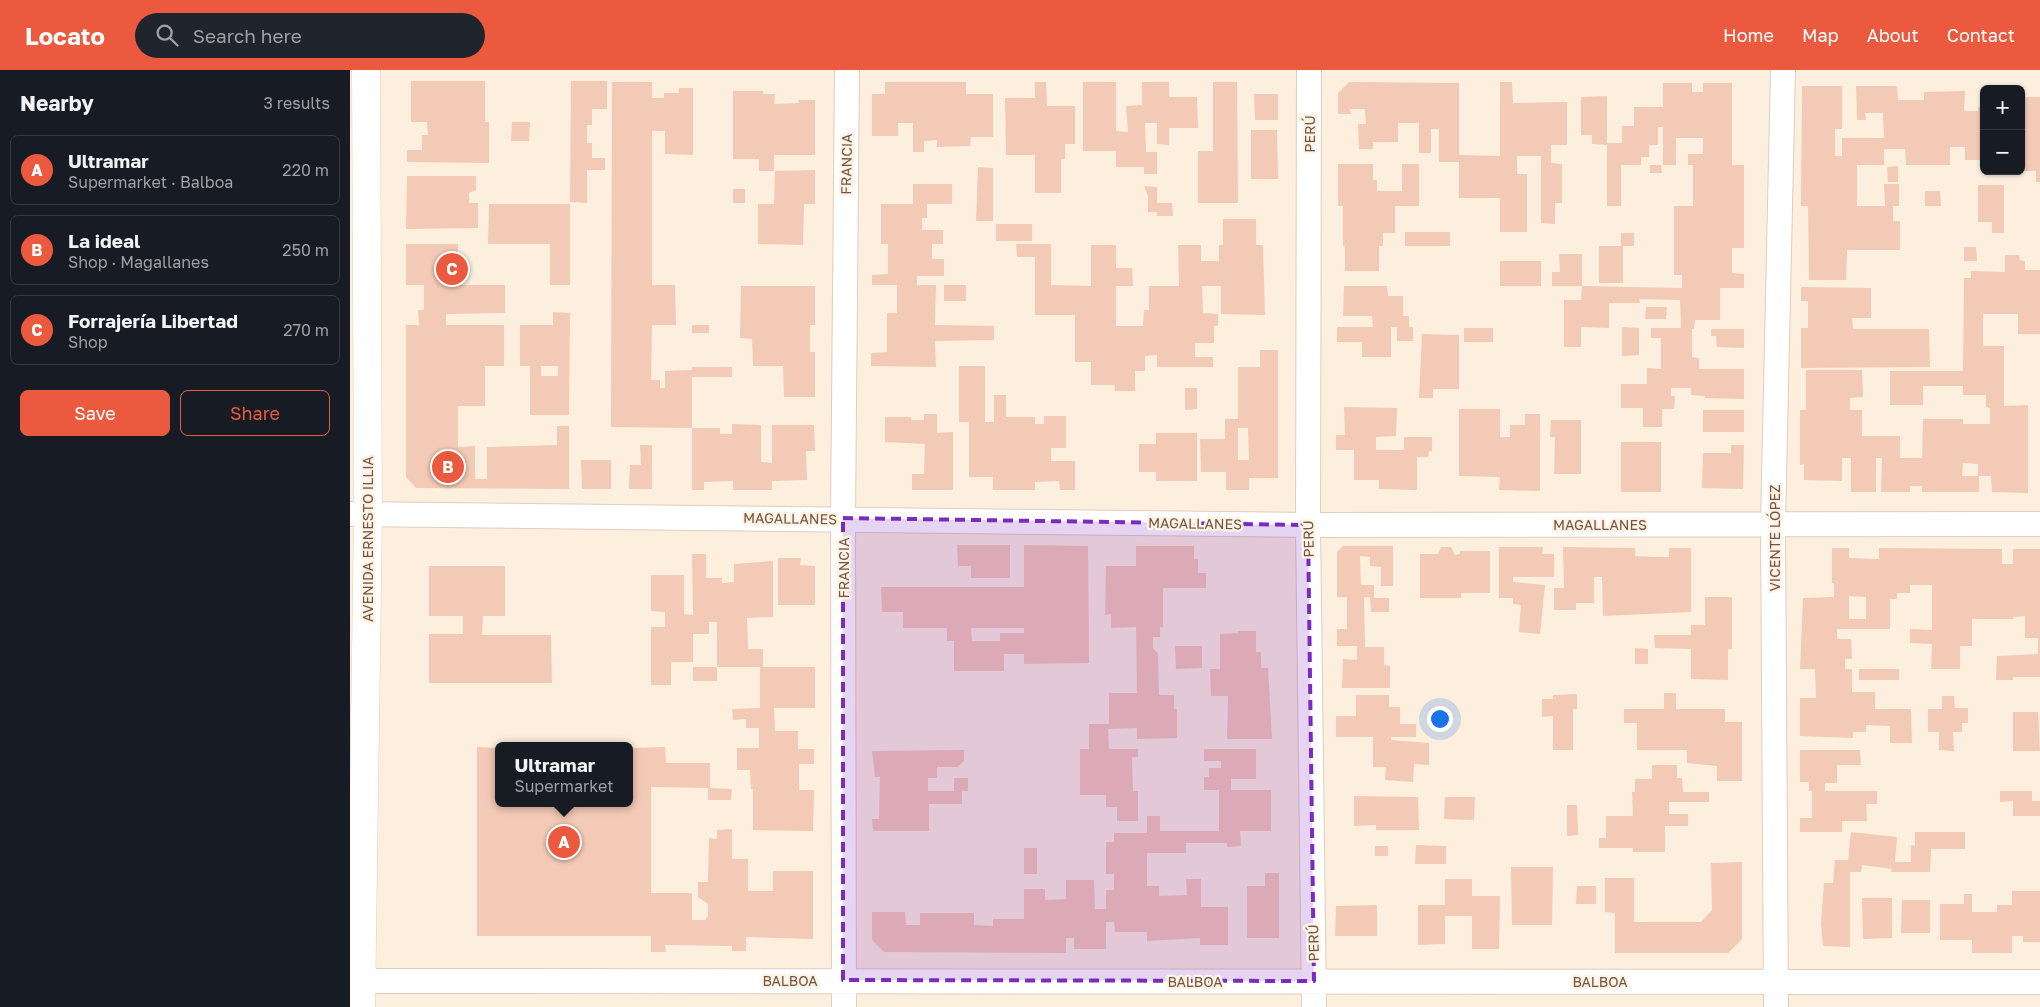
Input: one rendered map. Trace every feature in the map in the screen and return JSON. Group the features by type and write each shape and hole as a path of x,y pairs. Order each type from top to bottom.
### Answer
{"main road":[{"name":"AVENIDA ERNESTO ILLIA","path":"358,990 359,514 366,70"}],"street":[{"name":"FRANCIA","path":"844,1007 843,518 847,70"},
{"name":"PERÚ","path":"1309,70 1308,525 1314,1007"},
{"name":"VICENTE LÓPEZ","path":"1776,1007 1773,524 1783,70"},
{"name":"MAGALLANES","path":"359,514 843,518 1308,525 2040,524"},
{"name":"BALBOA","path":"358,990 843,980 2040,982"}],"highlighted area":[{"path":"843,518 1308,525 1314,981 843,980"}],"building":[{"path":"411,81 485,81 485,122 489,122 489,163 407,162 407,150 422,150 422,135 428,135 427,122 411,122"},
{"path":"571,81 607,81 607,109 592,109 592,125 587,125 587,143 592,143 592,158 605,158 605,170 587,170 587,203 570,202"},
{"path":"612,82 652,82 652,98 664,98 664,93 679,93 679,88 693,88 693,155 665,154 665,131 652,131 652,285 675,285 676,325 652,325 651,380 660,380 660,388 665,388 665,371 692,370 692,367 732,367 732,377 692,377 692,428 611,427"},
{"path":"885,82 966,82 966,94 993,94 993,137 971,137 970,146 937,147 937,140 924,141 924,152 913,152 913,123 898,123 898,136 872,136 872,94 885,94"},
{"path":"1035,82 1046,82 1047,106 1075,106 1075,144 1065,144 1065,159 1061,159 1061,193 1035,193 1035,155 1006,155 1005,98 1035,98"},
{"path":"1083,82 1116,82 1116,131 1128,132 1126,106 1142,105 1142,82 1169,82 1169,97 1197,97 1198,128 1169,128 1169,145 1157,144 1157,123 1145,123 1146,152 1157,152 1157,174 1144,174 1144,167 1116,167 1116,151 1083,151"},
{"path":"1213,82 1237,82 1238,203 1198,203 1198,151 1213,151"},
{"path":"1349,82 1459,83 1459,155 1500,156 1500,82 1512,82 1513,103 1567,102 1567,145 1551,145 1551,163 1562,164 1562,203 1555,203 1555,224 1541,223 1541,156 1517,156 1517,174 1527,174 1527,232 1500,232 1500,198 1459,198 1459,162 1439,162 1439,129 1431,129 1431,153 1419,153 1419,123 1398,123 1398,142 1373,142 1373,149 1359,149 1358,124 1366,124 1365,109 1350,109 1351,114 1338,114 1338,93"},
{"path":"1663,83 1692,83 1692,92 1703,92 1703,83 1732,83 1732,165 1744,165 1744,248 1732,248 1732,273 1744,274 1744,288 1720,288 1720,320 1695,320 1694,329 1692,329 1692,357 1699,358 1699,369 1744,369 1744,399 1705,398 1705,396 1691,395 1691,388 1671,388 1671,396 1675,396 1674,409 1662,409 1662,427 1643,427 1643,408 1621,408 1621,384 1647,384 1647,368 1661,369 1661,338 1651,338 1651,328 1681,328 1680,300 1639,299 1640,303 1609,303 1609,328 1581,327 1581,347 1564,347 1564,300 1581,300 1582,286 1682,288 1682,275 1674,275 1674,206 1693,206 1693,165 1688,165 1688,154 1703,154 1703,138 1676,138 1676,165 1663,165 1663,127 1658,127 1658,145 1649,145 1649,157 1641,157 1641,165 1621,165 1621,206 1607,206 1607,145 1592,144 1592,135 1581,135 1581,97 1607,96 1607,143 1622,143 1622,126 1634,126 1634,107 1663,107"},
{"path":"1802,86 1842,86 1842,129 1835,129 1835,156 1842,156 1842,138 1884,138 1883,113 1865,113 1866,120 1857,120 1856,86 1897,86 1898,100 1924,100 1924,92 1965,91 1964,111 1978,111 1978,107 1980,107 1980,160 1965,160 1965,147 1950,147 1950,165 1906,165 1905,149 1884,149 1884,165 1857,165 1857,206 1885,206 1884,184 1899,184 1899,206 1893,206 1893,221 1900,221 1900,250 1847,250 1846,280 1809,280 1808,206 1801,206"},
{"path":"733,91 763,91 763,94 775,94 774,104 799,103 798,100 815,100 815,155 774,155 774,171 759,171 759,159 733,159"},
{"path":"1254,94 1278,94 1278,120 1255,120"},
{"path":"2025,97 2040,97 2040,182 2036,182 2036,171 2025,171"},
{"path":"512,122 530,122 529,141 511,141"},
{"path":"1251,130 1277,130 1278,179 1251,179"},
{"path":"1338,164 1373,164 1373,180 1377,180 1377,191 1402,191 1402,164 1419,164 1419,206 1395,206 1395,233 1383,233 1383,246 1379,246 1379,271 1345,271 1343,206 1338,206"},
{"path":"1650,165 1661,165 1662,173 1650,173"},
{"path":"1898,166 1898,182 1888,182 1887,167"},
{"path":"978,167 993,168 993,221 976,221"},
{"path":"815,170 815,204 804,204 803,245 758,244 758,204 774,204 775,171"},
{"path":"407,176 476,176 476,190 469,193 469,203 478,203 478,228 406,229"},
{"path":"913,184 952,184 952,204 927,204 927,218 922,218 922,230 943,230 943,244 932,244 932,259 944,259 944,276 917,276 917,285 936,285 935,325 994,326 994,340 935,341 936,367 871,366 871,353 887,352 887,313 897,313 897,285 872,285 872,275 888,274 888,244 881,244 881,204 913,204"},
{"path":"1978,185 2004,185 2004,233 1992,233 1992,222 1978,222"},
{"path":"1144,186 1157,187 1157,203 1172,203 1173,216 1157,216 1157,212 1148,212 1148,196"},
{"path":"733,189 745,189 745,203 733,203"},
{"path":"1925,191 1940,191 1941,206 1925,206"},
{"path":"489,204 570,204 570,285 550,285 550,244 488,244"},
{"path":"1223,219 1256,219 1256,245 1263,245 1265,315 1221,314 1221,286 1202,286 1203,313 1218,314 1218,326 1214,326 1214,343 1195,343 1195,357 1213,357 1213,367 1157,367 1157,355 1145,356 1145,371 1135,371 1135,391 1115,391 1115,385 1091,385 1091,362 1075,362 1075,315 1035,315 1035,257 1017,257 1016,244 1051,244 1051,285 1091,286 1091,245 1116,245 1116,268 1132,268 1133,286 1116,286 1116,326 1143,326 1144,310 1149,310 1149,286 1179,286 1178,245 1201,245 1201,261 1219,261 1219,245 1223,245"},
{"path":"996,224 1032,224 1032,241 996,241"},
{"path":"1405,232 1450,232 1450,246 1405,246"},
{"path":"1621,233 1634,233 1634,246 1623,246 1623,283 1599,283 1599,246 1621,246"},
{"path":"406,244 458,244 458,285 505,285 505,313 446,314 446,325 504,325 504,366 485,366 485,406 458,406 458,447 475,446 475,479 487,479 487,447 557,445 557,426 569,426 569,489 416,488 406,477 406,325 419,325 418,310 424,310 424,285 406,285"},
{"path":"1964,247 1976,247 1977,261 1964,261"},
{"path":"1559,254 1582,254 1582,286 1552,286 1552,272 1560,272"},
{"path":"2005,255 2019,255 2020,260 2025,261 2025,270 2040,270 2040,334 2018,334 2018,314 1983,314 1983,346 2004,346 2004,406 2028,405 2028,493 1992,492 1991,476 1979,476 1979,492 1922,492 1922,486 1910,486 1910,492 1881,492 1882,458 1876,458 1876,492 1851,492 1851,458 1842,458 1842,481 1804,480 1804,464 1800,465 1800,410 1806,410 1806,370 1862,370 1863,397 1850,398 1850,410 1862,410 1862,436 1900,436 1900,458 1922,458 1923,419 1963,419 1963,424 1990,424 1990,408 1986,407 1986,395 1963,395 1963,386 1923,386 1923,405 1890,405 1890,371 1963,371 1964,278 1971,278 1971,271 2005,272","holes":["1963,463 1978,464 1978,476 1962,476"]},
{"path":"1500,261 1541,261 1541,286 1500,286"},
{"path":"944,285 966,285 966,301 944,301"},
{"path":"741,286 815,286 815,325 810,325 810,352 815,352 815,397 784,397 783,366 753,366 752,339 740,338"},
{"path":"1344,286 1387,286 1388,296 1403,296 1403,316 1409,316 1409,327 1413,327 1413,341 1397,341 1397,327 1391,327 1391,357 1362,357 1362,342 1337,342 1337,327 1373,327 1372,316 1343,316"},
{"path":"1801,287 1871,288 1871,318 1852,318 1853,329 1929,329 1930,367 1801,368 1801,328 1808,328 1808,301 1801,301"},
{"path":"1646,307 1667,307 1666,319 1645,319"},
{"path":"553,312 570,313 569,415 530,415 530,366 520,366 520,325 553,325","holes":["541,366 558,366 558,376 541,376"]},
{"path":"692,325 709,325 709,333 692,333"},
{"path":"1622,327 1639,328 1639,355 1622,356"},
{"path":"1464,328 1493,328 1493,342 1464,342"},
{"path":"1711,329 1744,329 1744,348 1717,347 1716,336 1711,336"},
{"path":"1422,334 1459,335 1459,389 1433,389 1433,398 1419,398"},
{"path":"1260,350 1278,350 1278,478 1249,478 1249,490 1226,490 1226,472 1201,472 1200,439 1225,439 1225,419 1238,419 1238,367 1260,367","holes":["1238,428 1248,428 1249,460 1238,460"]},
{"path":"959,366 985,366 985,422 994,422 994,395 1006,395 1006,417 1035,417 1035,424 1044,424 1044,416 1066,416 1066,448 1051,448 1051,461 1075,461 1075,490 1060,490 1059,481 1035,482 1035,490 993,490 993,477 969,477 969,422 959,422"},
{"path":"1185,388 1197,388 1197,409 1185,410"},
{"path":"1344,407 1397,408 1396,436 1376,437 1376,450 1404,450 1404,437 1432,437 1432,451 1429,451 1428,457 1417,457 1417,490 1379,489 1379,480 1354,480 1354,450 1336,450 1336,435 1345,435"},
{"path":"1459,409 1500,409 1500,437 1510,437 1510,425 1525,425 1525,414 1540,414 1540,491 1499,490 1500,477 1459,476"},
{"path":"1703,410 1744,410 1744,432 1703,432"},
{"path":"924,414 937,414 937,433 953,432 953,490 912,490 912,474 924,474 925,444 885,442 885,417 911,417 911,420 924,420"},
{"path":"1551,420 1581,420 1581,474 1554,474 1555,437 1550,437"},
{"path":"732,424 761,425 761,462 772,463 772,425 814,425 815,451 806,451 807,480 772,481 772,490 733,490 733,481 704,482 704,490 692,490 692,428 720,428 720,434 732,434"},
{"path":"1156,433 1197,433 1197,481 1156,481 1156,472 1139,472 1139,444 1156,444"},
{"path":"1621,442 1661,442 1661,492 1621,492"},
{"path":"640,445 652,445 652,489 629,489 630,465 641,465"},
{"path":"1731,445 1744,445 1743,489 1702,488 1703,453 1731,453"},
{"path":"581,460 611,460 611,489 582,489"},
{"path":"957,545 1010,545 1010,578 971,578 971,566 958,566"},
{"path":"1024,545 1088,546 1089,663 1024,664 1024,654 1004,654 1004,671 954,671 954,641 947,641 947,628 903,628 903,612 882,612 881,587 1024,587","holes":["971,628 1024,628 1024,633 1000,633 1000,641 972,641"]},
{"path":"1136,546 1194,546 1194,559 1198,559 1198,573 1206,573 1206,588 1163,588 1163,627 1160,627 1160,637 1153,637 1153,648 1158,654 1159,695 1174,695 1174,709 1177,709 1177,738 1137,739 1137,728 1108,729 1109,749 1138,749 1138,757 1132,757 1133,791 1138,791 1138,821 1117,821 1117,807 1106,807 1106,795 1080,795 1080,749 1089,749 1089,724 1109,724 1109,693 1137,693 1136,627 1111,628 1111,614 1105,615 1106,566 1136,566"},
{"path":"1343,546 1393,546 1393,586 1381,586 1381,567 1370,566 1370,557 1360,556 1361,585 1374,585 1374,598 1389,598 1389,612 1371,612 1370,597 1364,597 1365,647 1384,647 1384,665 1390,666 1390,688 1342,688 1343,659 1357,660 1357,646 1337,646 1337,629 1347,629 1347,597 1337,597 1337,552"},
{"path":"1441,547 1451,547 1455,555 1460,554 1460,551 1490,551 1490,593 1461,593 1461,598 1420,598 1420,554 1438,554"},
{"path":"1499,547 1543,547 1542,554 1554,554 1554,577 1513,577 1513,582 1545,585 1540,634 1519,632 1521,605 1513,604 1513,598 1499,598"},
{"path":"1563,547 1635,548 1635,556 1654,557 1669,557 1669,548 1691,548 1691,612 1603,616 1602,577 1594,577 1594,603 1576,603 1576,610 1554,610 1554,588 1564,588"},
{"path":"1832,548 1849,548 1849,558 1879,559 1879,548 2002,549 2002,564 2013,564 2013,549 2040,549 2040,677 2013,677 2013,680 1996,680 1997,656 2038,654 2038,638 2025,638 2025,616 2013,617 2013,619 1972,619 1972,646 1960,646 1960,669 1931,669 1932,644 1910,643 1910,629 1932,630 1932,585 1910,585 1910,593 1897,593 1897,599 1890,599 1890,629 1837,629 1837,639 1851,639 1852,659 1845,659 1845,669 1852,669 1852,692 1875,692 1875,709 1911,709 1912,743 1890,743 1890,726 1866,725 1866,732 1853,732 1853,738 1800,736 1800,698 1816,698 1815,669 1800,669 1803,598 1834,597 1834,583 1832,583","holes":["1849,596 1866,597 1866,619 1849,619"]},
{"path":"692,554 706,554 706,578 722,578 722,583 734,582 734,564 773,561 773,617 747,618 748,649 763,649 763,667 815,667 815,708 774,708 775,731 798,731 798,749 814,749 814,764 799,764 799,790 814,790 813,831 753,830 753,789 751,789 750,770 737,770 737,748 759,748 759,728 746,728 746,719 733,720 732,709 760,708 760,667 717,667 717,622 709,622 709,634 693,634 693,662 671,662 671,685 651,685 651,627 665,627 665,612 651,611 651,575 684,575 684,614 693,615"},
{"path":"778,558 801,558 800,565 815,566 815,605 778,605"},
{"path":"429,566 505,566 505,616 483,616 482,635 551,635 552,683 429,683 429,634 463,634 463,616 429,616"},
{"path":"1705,597 1732,597 1732,649 1728,649 1728,680 1691,679 1691,649 1655,648 1654,635 1691,635 1691,625 1705,625"},
{"path":"1238,631 1256,631 1256,652 1261,652 1261,668 1268,668 1272,739 1227,739 1228,696 1211,696 1210,669 1220,669 1220,634 1238,633"},
{"path":"1175,646 1202,646 1202,668 1176,669"},
{"path":"1635,648 1648,649 1648,664 1635,664"},
{"path":"693,667 717,667 717,681 693,681"},
{"path":"1859,669 1899,669 1899,680 1859,680"},
{"path":"1664,693 1676,693 1676,709 1725,709 1725,722 1742,722 1742,781 1717,781 1717,766 1687,763 1687,750 1637,750 1637,723 1624,723 1624,709 1664,709"},
{"path":"1577,694 1577,709 1573,709 1573,750 1553,750 1553,716 1542,717 1542,699 1553,699 1553,695"},
{"path":"1356,695 1389,695 1389,707 1400,707 1400,724 1416,724 1416,737 1391,737 1391,740 1429,743 1429,765 1414,764 1413,782 1385,780 1386,767 1373,767 1373,737 1336,737 1336,716 1356,716"},
{"path":"1942,696 1954,696 1955,708 1968,708 1968,723 1962,723 1962,732 1953,732 1954,751 1939,750 1939,732 1928,732 1928,709 1942,709"},
{"path":"2013,712 2038,712 2040,751 2013,751"},
{"path":"477,747 495,748 495,807 633,807 633,748 665,747 666,763 710,763 710,788 732,789 731,800 708,800 708,788 651,787 651,893 692,893 692,920 705,920 708,916 708,904 698,897 698,882 708,882 709,838 717,839 717,830 732,829 732,859 748,859 748,891 773,891 773,871 813,871 813,939 746,937 746,951 732,951 732,946 665,945 666,952 651,952 651,936 477,936"},
{"path":"1204,749 1256,749 1256,779 1231,779 1231,790 1271,790 1271,831 1240,831 1241,846 1227,847 1227,843 1186,843 1186,853 1147,853 1147,886 1159,886 1159,896 1187,895 1186,879 1201,879 1201,907 1228,907 1228,945 1200,945 1200,938 1147,941 1147,932 1115,932 1114,922 1106,922 1106,949 1074,949 1074,938 1066,938 1066,953 884,952 872,940 872,912 905,912 906,925 920,925 920,913 974,913 974,925 993,926 993,919 1024,919 1024,889 1045,889 1045,900 1066,899 1066,880 1094,880 1095,909 1106,909 1106,890 1114,890 1114,874 1106,874 1106,842 1114,842 1114,833 1147,833 1147,816 1160,816 1160,831 1219,831 1219,790 1204,790 1204,777 1209,777 1209,768 1221,768 1221,761 1204,761"},
{"path":"964,750 964,761 958,767 937,767 937,778 928,778 928,791 954,791 954,778 968,778 968,791 962,791 962,804 929,804 929,831 873,831 872,819 879,819 880,777 875,777 872,751"},
{"path":"1800,750 1860,750 1861,765 1837,765 1837,783 1825,783 1825,791 1877,791 1877,804 1866,804 1867,821 1842,821 1842,832 1800,832 1800,818 1812,818 1812,791 1809,791 1809,782 1800,782"},
{"path":"1652,765 1677,765 1677,778 1682,778 1683,792 1709,792 1709,802 1669,802 1669,814 1688,814 1688,826 1665,826 1665,852 1633,852 1633,848 1599,848 1599,838 1606,838 1606,816 1633,816 1632,792 1635,792 1635,779 1652,779"},
{"path":"2000,791 2032,791 2032,801 2040,801 2040,816 2013,816 2013,801 2000,802"},
{"path":"1354,796 1418,797 1419,830 1376,830 1376,825 1354,826"},
{"path":"1445,797 1475,797 1474,820 1444,819"},
{"path":"1567,805 1577,805 1578,835 1567,836"},
{"path":"1851,832 1897,837 1895,862 1911,862 1911,845 1915,846 1915,832 1965,832 1965,849 1931,849 1930,872 1891,872 1892,869 1862,865 1861,872 1850,872 1850,947 1823,946 1821,924 1824,883 1833,883 1835,860 1848,860"},
{"path":"1416,845 1446,846 1446,864 1415,864"},
{"path":"1375,846 1388,846 1388,856 1375,856"},
{"path":"1024,848 1037,848 1037,874 1024,874"},
{"path":"1742,862 1742,939 1728,953 1615,953 1615,913 1605,912 1605,878 1634,878 1634,922 1701,922 1712,910 1711,863"},
{"path":"1511,867 1553,867 1552,925 1512,925"},
{"path":"1265,873 1279,873 1279,938 1247,938 1247,886 1265,886"},
{"path":"1445,879 1472,879 1472,896 1500,896 1499,949 1472,949 1472,916 1445,916 1445,944 1418,945 1418,905 1445,905"},
{"path":"1577,886 1596,886 1596,904 1576,904"},
{"path":"2012,891 2040,891 2040,942 2023,942 2023,936 2012,936 2012,953 1972,953 1972,940 1940,940 1940,904 1964,904 1964,894 1972,894 1972,912 1997,912 1997,905 2012,905"},
{"path":"1862,898 1892,898 1892,938 1863,939"},
{"path":"1902,900 1930,900 1930,933 1901,933"},
{"path":"1377,905 1377,936 1335,936 1336,906"}],"place":[{"name":"Forrajería Libertad","path":"452,269"},
{"name":"La ideal","path":"448,467"},
{"name":"Ultramar","path":"564,842"}]}
